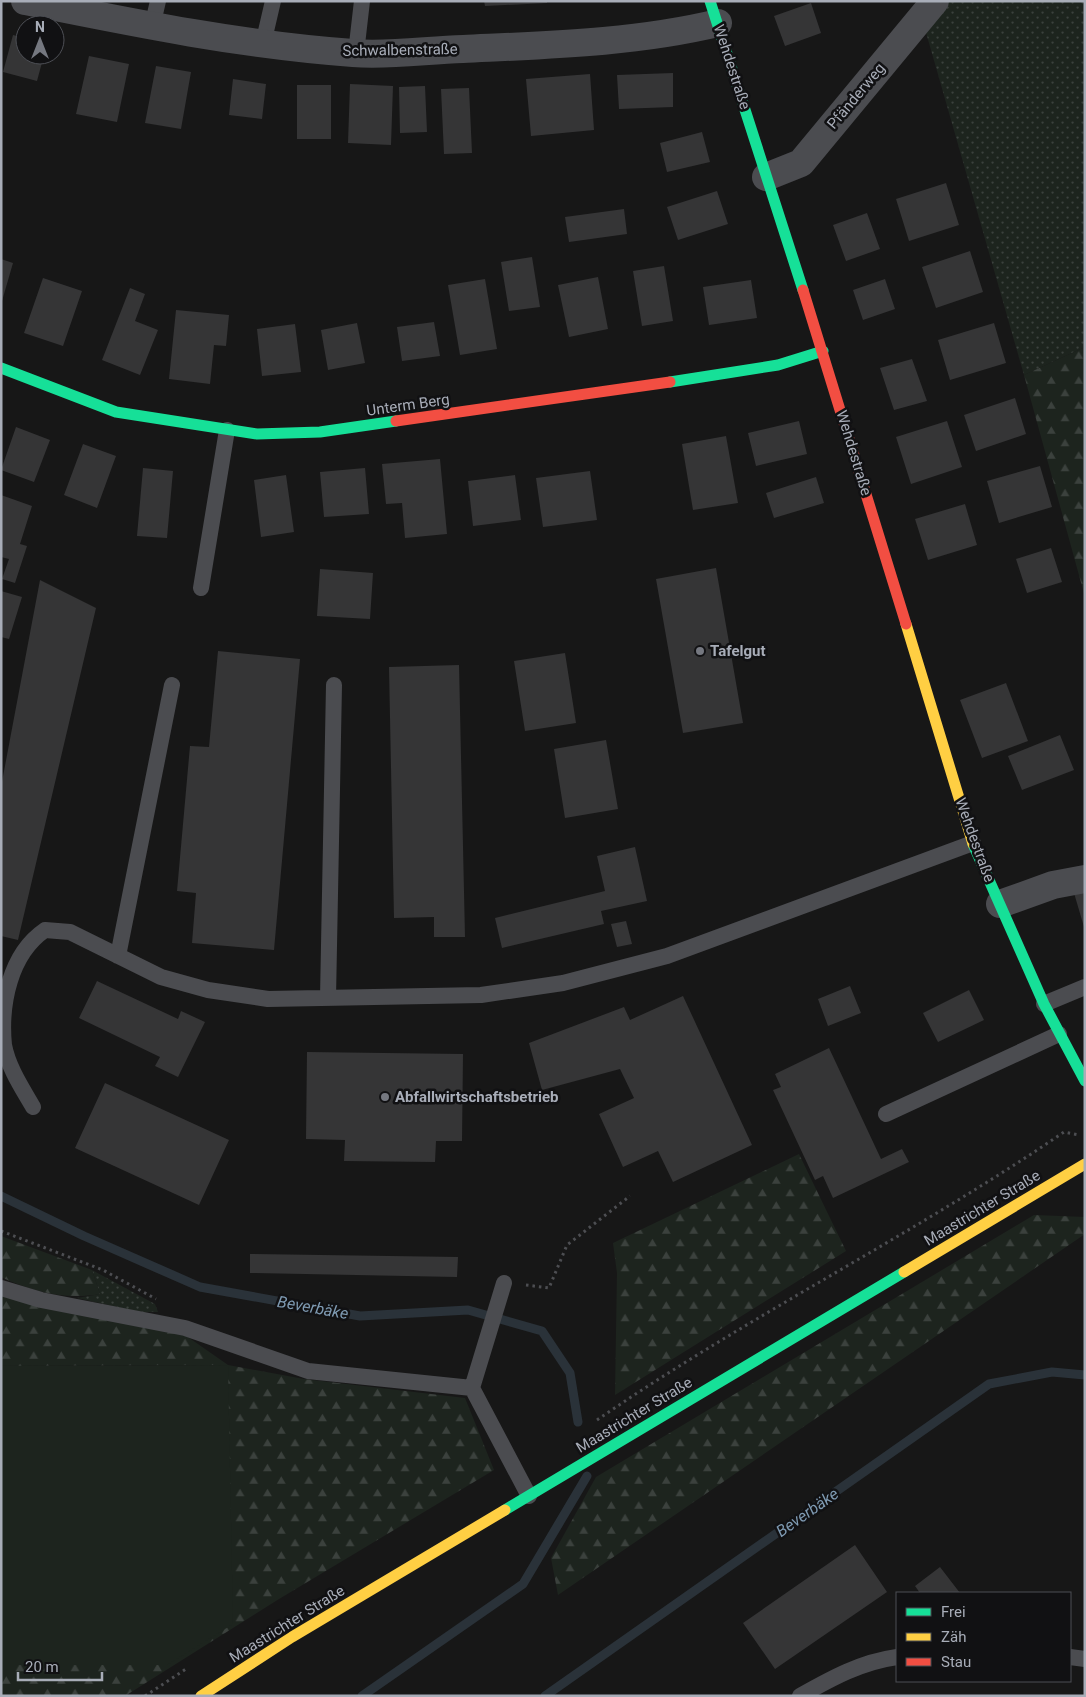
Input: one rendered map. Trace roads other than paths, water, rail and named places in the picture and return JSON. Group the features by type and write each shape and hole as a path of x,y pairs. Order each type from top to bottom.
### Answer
{"street":[{"name":"Schwalbenstraße","path":"25,1 155,14 263,44 356,53 560,44 673,34 714,12"},
{"name":"Pfänderweg","path":"766,177 801,163 935,1"},
{"name":"Wehdestraße","path":"714,12 823,351 973,843 1044,1004 1085,1081"},
{"name":"Unterm Berg","path":"1,368 116,412 257,434 320,432 778,365 823,351"},
{"path":"1000,904 1053,885 1085,879"},
{"name":"Maastrichter Straße","path":"200,1696 292,1637 530,1496 773,1348 1085,1164"}],"lane":[{"path":"263,44 273,1"},
{"path":"356,53 362,1"},
{"path":"201,588 227,430"},
{"path":"118,956 172,685"},
{"path":"328,998 334,685"},
{"path":"33,1107 14,1073 4,1046 2,1001 18,959 30,940 45,930 70,932 161,977 208,990 268,999 481,995 563,983 609,973 667,956 973,843"},
{"path":"1044,1004 1085,987"},
{"path":"886,1114 1059,1034"},
{"path":"504,1283 472,1388 530,1496"},
{"path":"1,1288 41,1300 186,1328 308,1371 472,1388"},
{"path":"800,1696 839,1673 875,1660 896,1657"},
{"path":"1071,1657 1085,1659"}],"waterway":[{"name":"Beverbäke","path":"1,1196 84,1236 200,1287 360,1316 468,1310 542,1331 570,1373 578,1422"},
{"name":"Beverbäke","path":"545,1696 989,1384 1052,1372 1085,1375"},
{"name":"Beverbäke","path":"362,1696 523,1584 587,1476"}],"place":[{"name":"Tafelgut","path":"700,651"},
{"name":"Abfallwirtschaftsbetrieb","path":"385,1097"}]}
